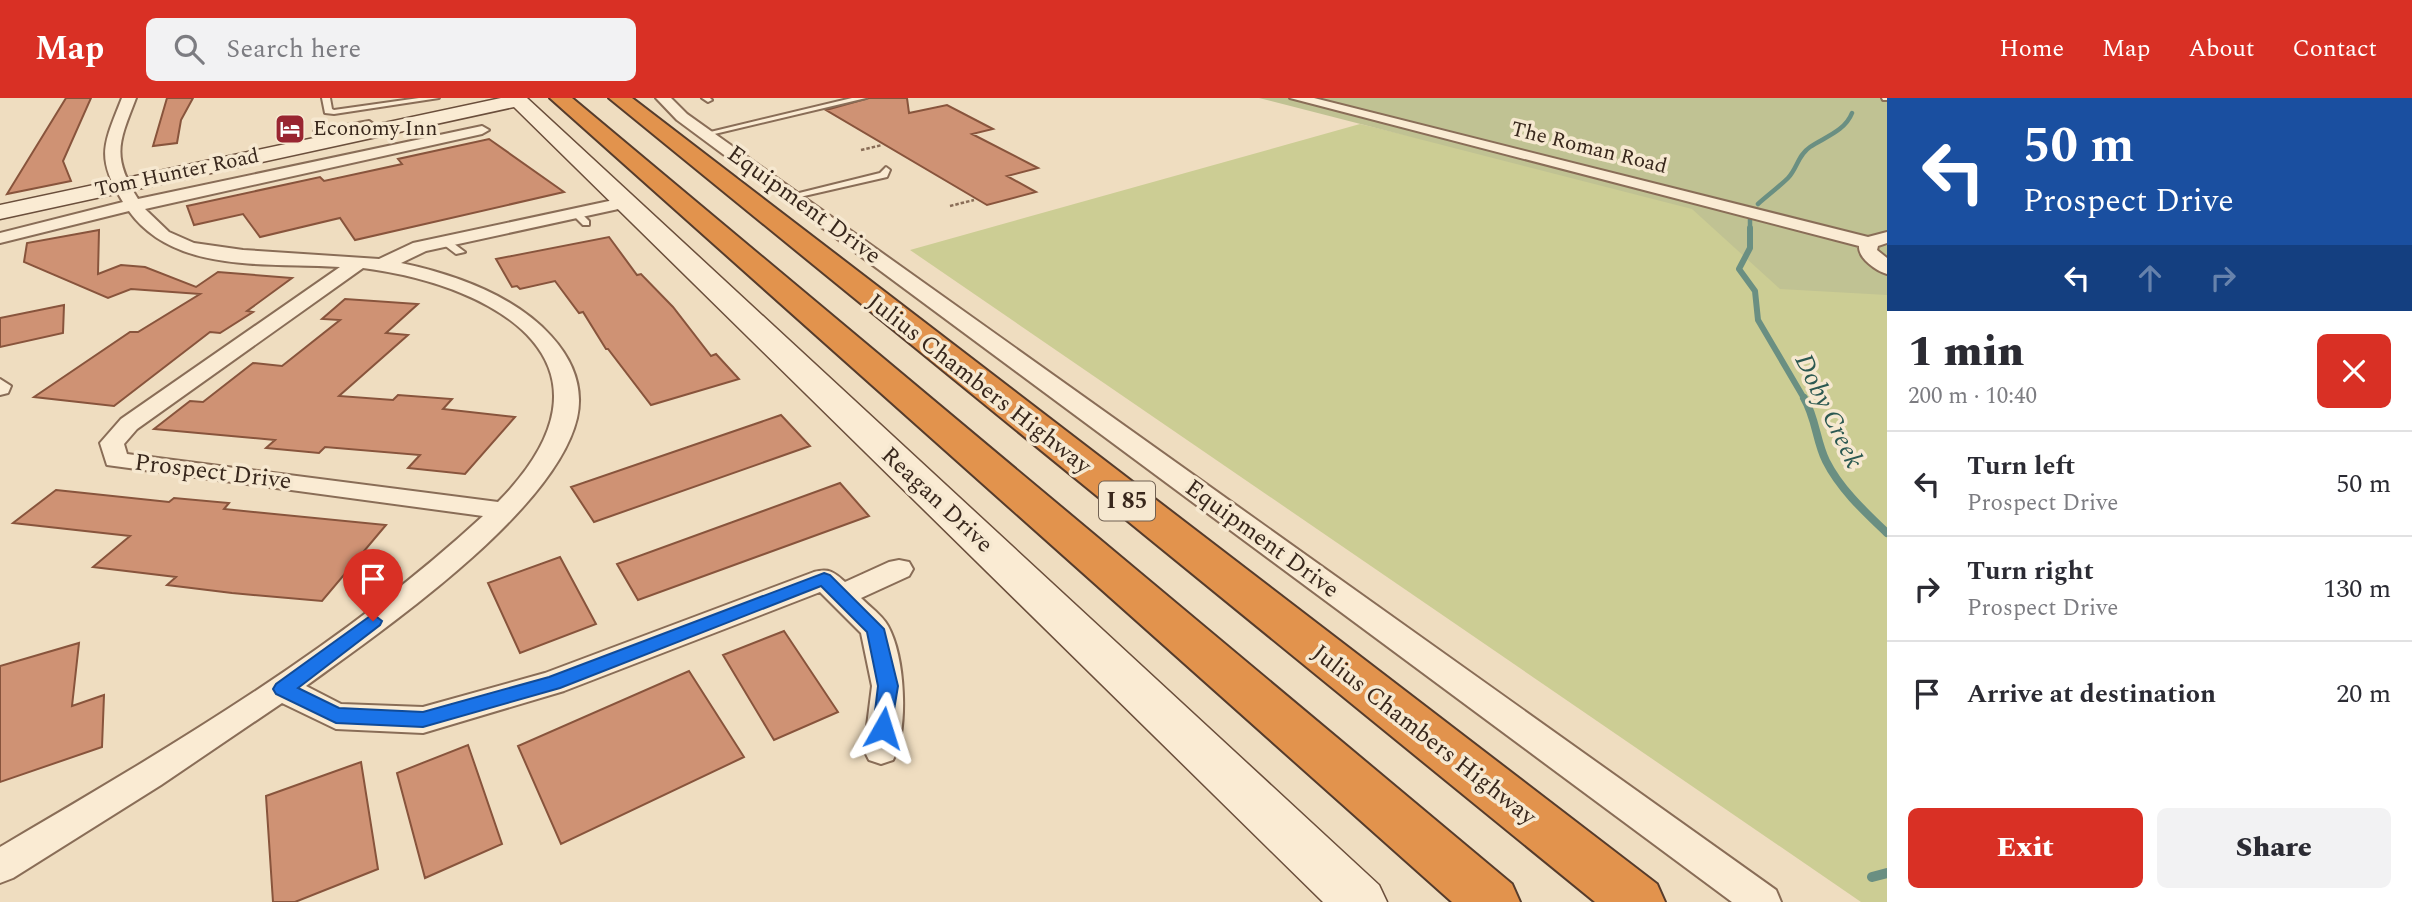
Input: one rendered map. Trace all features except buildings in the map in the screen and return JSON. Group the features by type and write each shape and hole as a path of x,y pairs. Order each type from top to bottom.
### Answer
{"highway":[{"name":"Julius Chambers Highway","path":"560,98 1492,902"},
{"name":"Julius Chambers Highway","path":"619,98 1637,902"}],"street":[{"path":"126,195 110,155 129,98"},
{"name":"Equipment Drive","path":"663,98 706,134 803,193 1762,902"},
{"name":"The Roman Road","path":"1297,98 1878,240 1868,252 1887,268"},
{"name":"Tom Hunter Road","path":"0,212 126,195 324,141 517,99"},
{"name":"Reagan Drive","path":"517,99 1360,902"},
{"path":"0,238 126,195 159,202 482,130"},
{"name":"Prospect Drive","path":"0,866 283,689 435,573 505,511 546,459 562,432 568,396 563,367 530,326 505,309 447,282 370,264 202,249 169,240 147,222 126,195"},
{"name":"Prospect Drive","path":"505,511 116,460 112,443 129,424 370,264 420,247 453,247 628,207"},
{"path":"447,282 453,247"},
{"path":"841,596 899,569"},
{"path":"283,689 336,716 423,720 553,683 824,579 875,629 888,686 881,750"}],"lane":[{"path":"326,98 328,111 334,112 435,98"},
{"path":"706,134 862,98"},
{"path":"886,170 884,176 803,193 833,180 886,170"}],"path":[{"path":"861,150 882,145"},
{"path":"950,206 974,200"}],"green space":[{"path":"1259,98 1887,98 1887,295 1780,289 1692,209"},
{"path":"1360,124 1735,215 1887,277 1887,902 1861,902 910,250"}],"waterway":[{"name":"Doby Creek","path":"1758,204 1788,178 1806,150 1845,125 1852,113"},
{"name":"Doby Creek","path":"1750,219 1750,248 1739,269 1755,291 1758,320 1805,399"},
{"name":"Doby Creek","path":"1805,399 1823,453 1838,481 1887,533"},
{"path":"1872,877 1887,873"}],"place":[{"name":"Economy Inn","path":"290,129"}],"route":[{"path":"373,621 283,689 336,716 423,720 553,683 824,579 875,629 888,686 883,728"}]}
